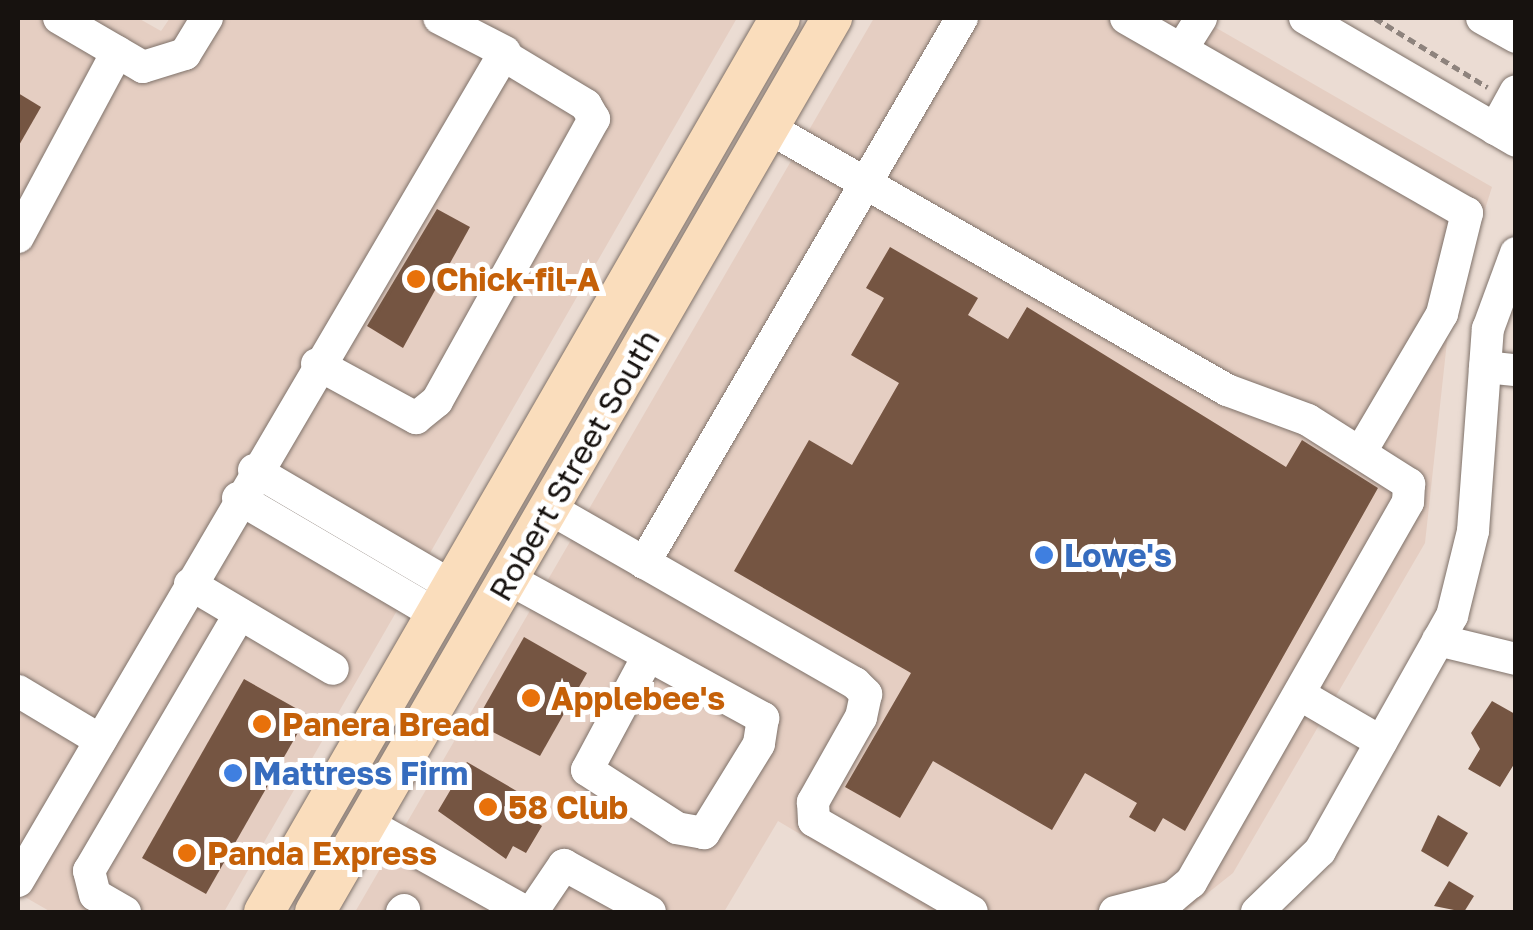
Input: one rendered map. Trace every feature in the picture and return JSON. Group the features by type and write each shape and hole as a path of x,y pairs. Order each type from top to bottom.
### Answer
{"main road":[{"name":"Robert Street South","path":"264,912 780,18"},
{"name":"Robert Street South","path":"315,912 832,18"}],"street":[{"path":"58,18 143,68 185,54 207,18"},
{"path":"317,364 424,416 589,138 586,105 439,18"},
{"path":"644,563 962,18"},
{"path":"1126,18 1184,47 1467,214 1442,314 1362,450"},
{"path":"1184,47 1201,18"},
{"path":"1305,18 1509,116"},
{"path":"1482,18 1516,37"},
{"path":"18,238 117,52"},
{"path":"18,881 246,484 503,55"},
{"path":"768,128 1227,390 1362,450 1404,476 1411,492 1184,892 1115,912"},
{"path":"1257,912 1320,851 1438,640 1473,531 1516,253"},
{"path":"246,484 444,600"},
{"path":"550,508 866,694 812,802 814,821 972,912"},
{"path":"508,579 647,658 668,662 763,718 760,744 704,833 677,828 587,770 647,658"},
{"path":"190,584 332,670"},
{"path":"124,912 94,896 88,877 240,614"},
{"path":"1438,640 1516,659"},
{"path":"18,691 136,792"},
{"path":"1298,694 1382,742"},
{"path":"366,823 529,912 564,864 650,912"}],"path":[{"path":"1375,18 1509,116"}],"shaded area":[{"path":"18,18 138,18 161,31 170,18 737,18 224,912 51,912 18,893"},
{"path":"874,18 1199,18 1492,187 1449,323 1425,543 1233,873 1184,912 932,912 778,821 724,912 355,912"}],"building":[{"path":"18,93 41,107 18,147"},
{"name":"Chick-fil-A","path":"437,209 470,227 403,348 367,326"},
{"name":"Lowe's","path":"890,247 978,298 968,315 1008,339 1027,307 1286,467 1302,440 1378,488 1185,831 1163,818 1155,832 1129,817 1137,803 1085,773 1052,830 933,761 900,818 845,787 911,673 734,571 809,440 852,465 899,383 851,355 884,298 866,288"},
{"name":"Applebee's","path":"524,637 587,673 540,756 475,723"},
{"path":"244,679 308,715 206,894 142,858"},
{"path":"1492,701 1515,714 1516,761 1500,787 1468,769 1480,749 1471,733"},
{"name":"58 Club","path":"467,762 539,804 530,818 542,826 526,853 513,846 506,859 438,811"},
{"path":"1438,815 1468,833 1448,867 1421,851"},
{"path":"1449,881 1474,896 1464,912 1434,906"}],"place":[{"name":"Chick-fil-A","path":"416,279"},
{"name":"Lowe's","path":"1044,555"},
{"name":"Applebee's","path":"531,698"},
{"name":"Panera Bread","path":"262,724"},
{"name":"Mattress Firm","path":"233,773"},
{"name":"58 Club","path":"488,807"},
{"name":"Panda Express","path":"187,853"}]}
